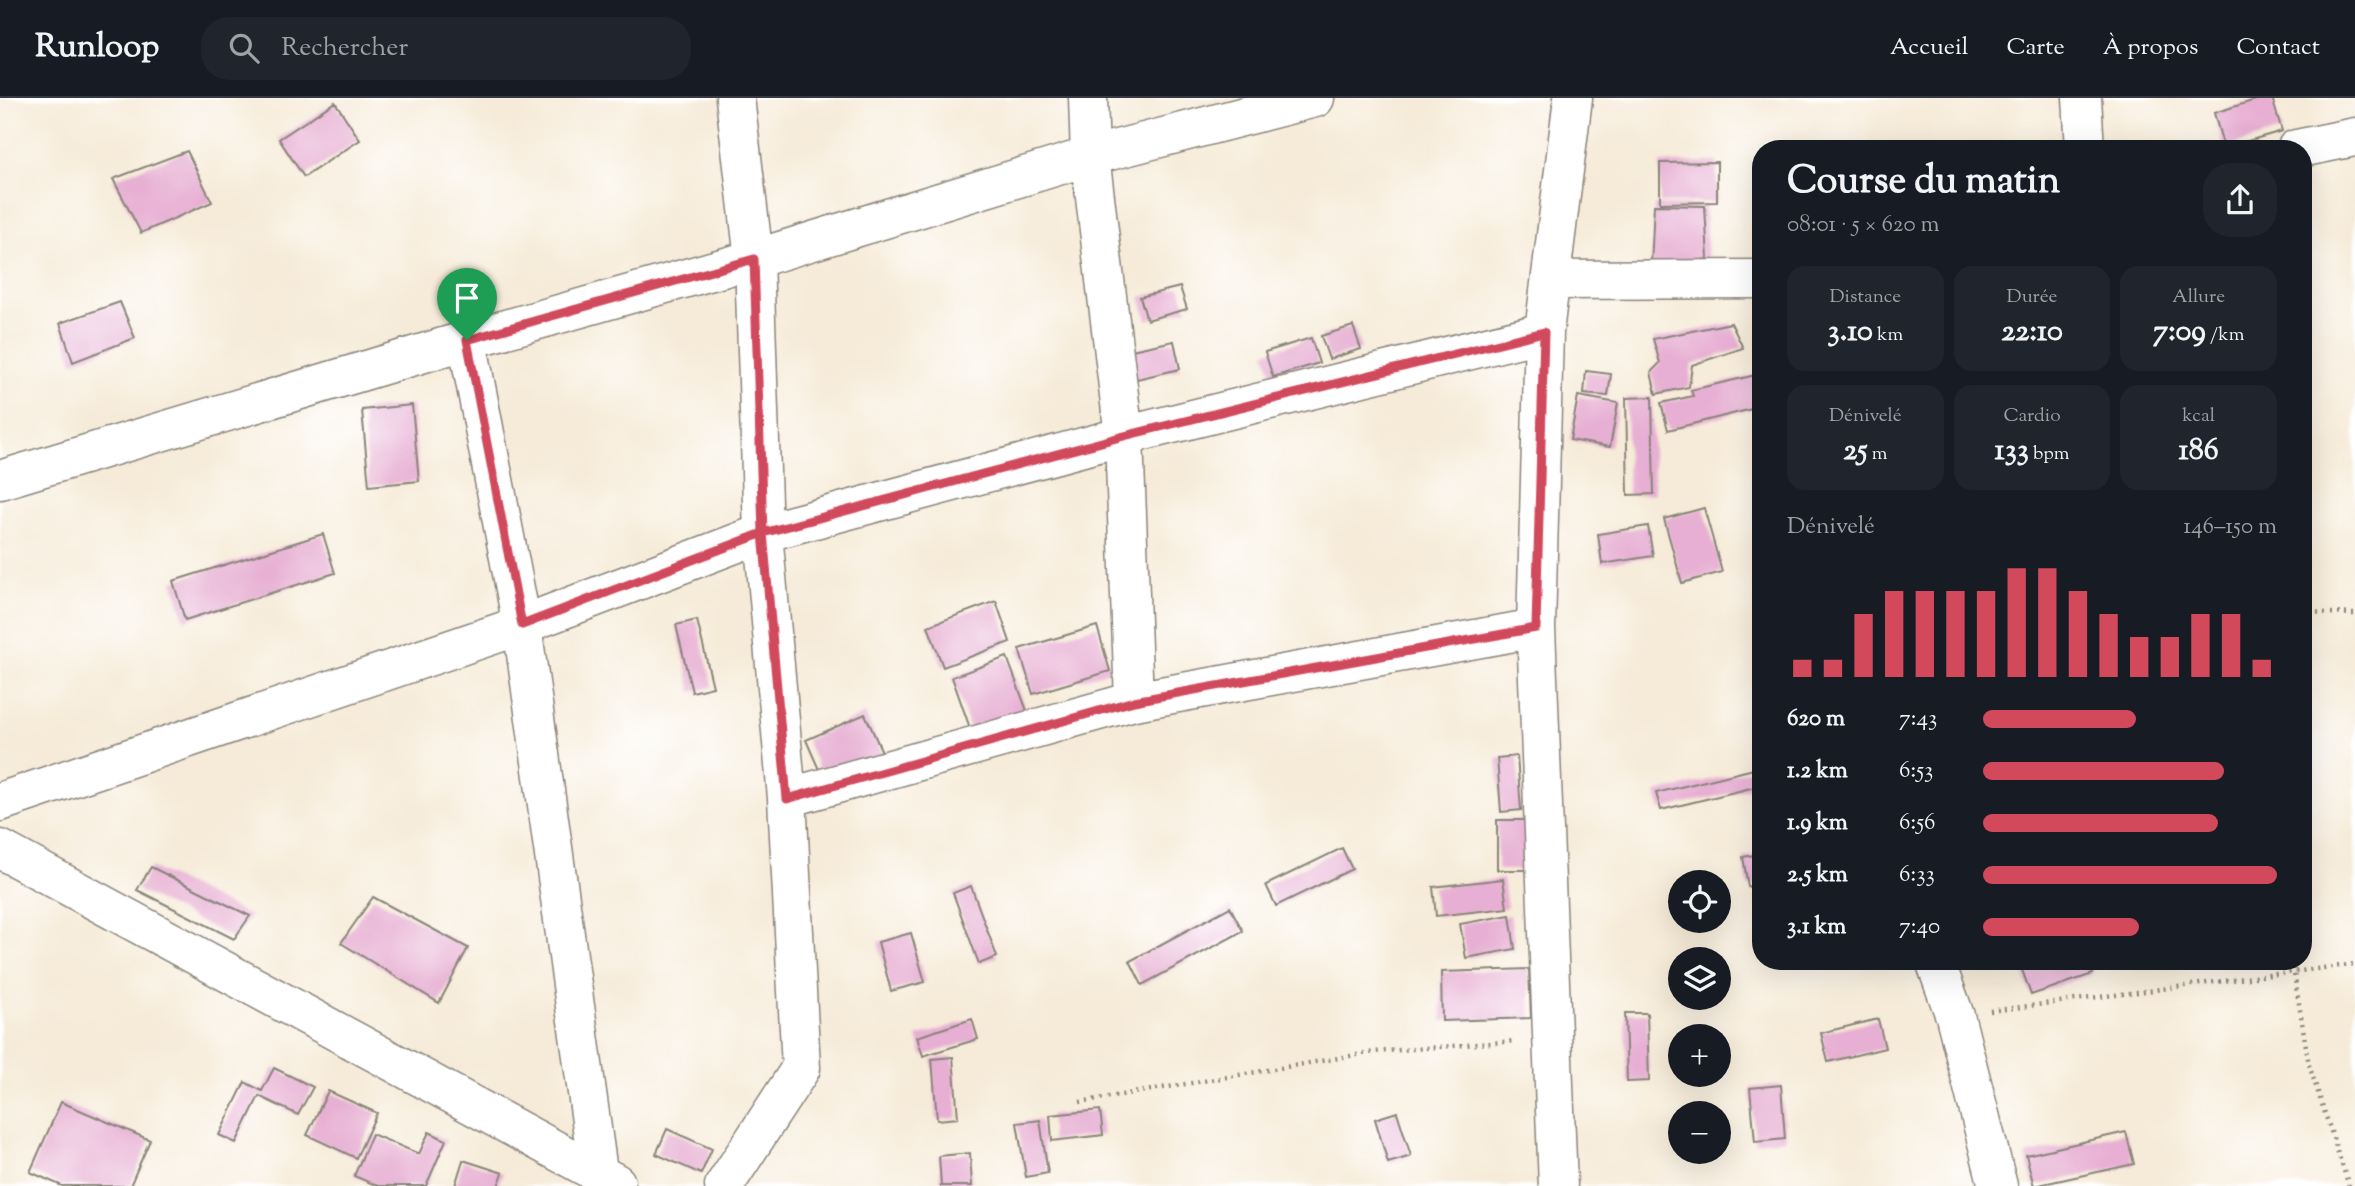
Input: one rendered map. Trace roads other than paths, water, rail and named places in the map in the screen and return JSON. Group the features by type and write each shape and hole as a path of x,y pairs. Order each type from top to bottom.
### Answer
{"street":[{"path":"724,1186 801,1068 787,799 763,533 754,259 735,98"},
{"path":"1088,98 1090,156 1124,436 1134,701"},
{"path":"0,480 467,340 754,259 1090,156 1315,98"},
{"path":"1558,1186 1536,628 1544,332 1573,98"},
{"path":"2082,98 2084,140"},
{"path":"2312,146 2355,137"},
{"path":"1550,280 1752,279"},
{"path":"0,802 522,625 763,533 1124,436 1544,332"},
{"path":"467,340 522,625 606,1182"},
{"path":"787,799 1134,701 1536,628"},
{"path":"0,849 606,1182"},
{"path":"1938,970 1955,1016 1998,1186"}]}
